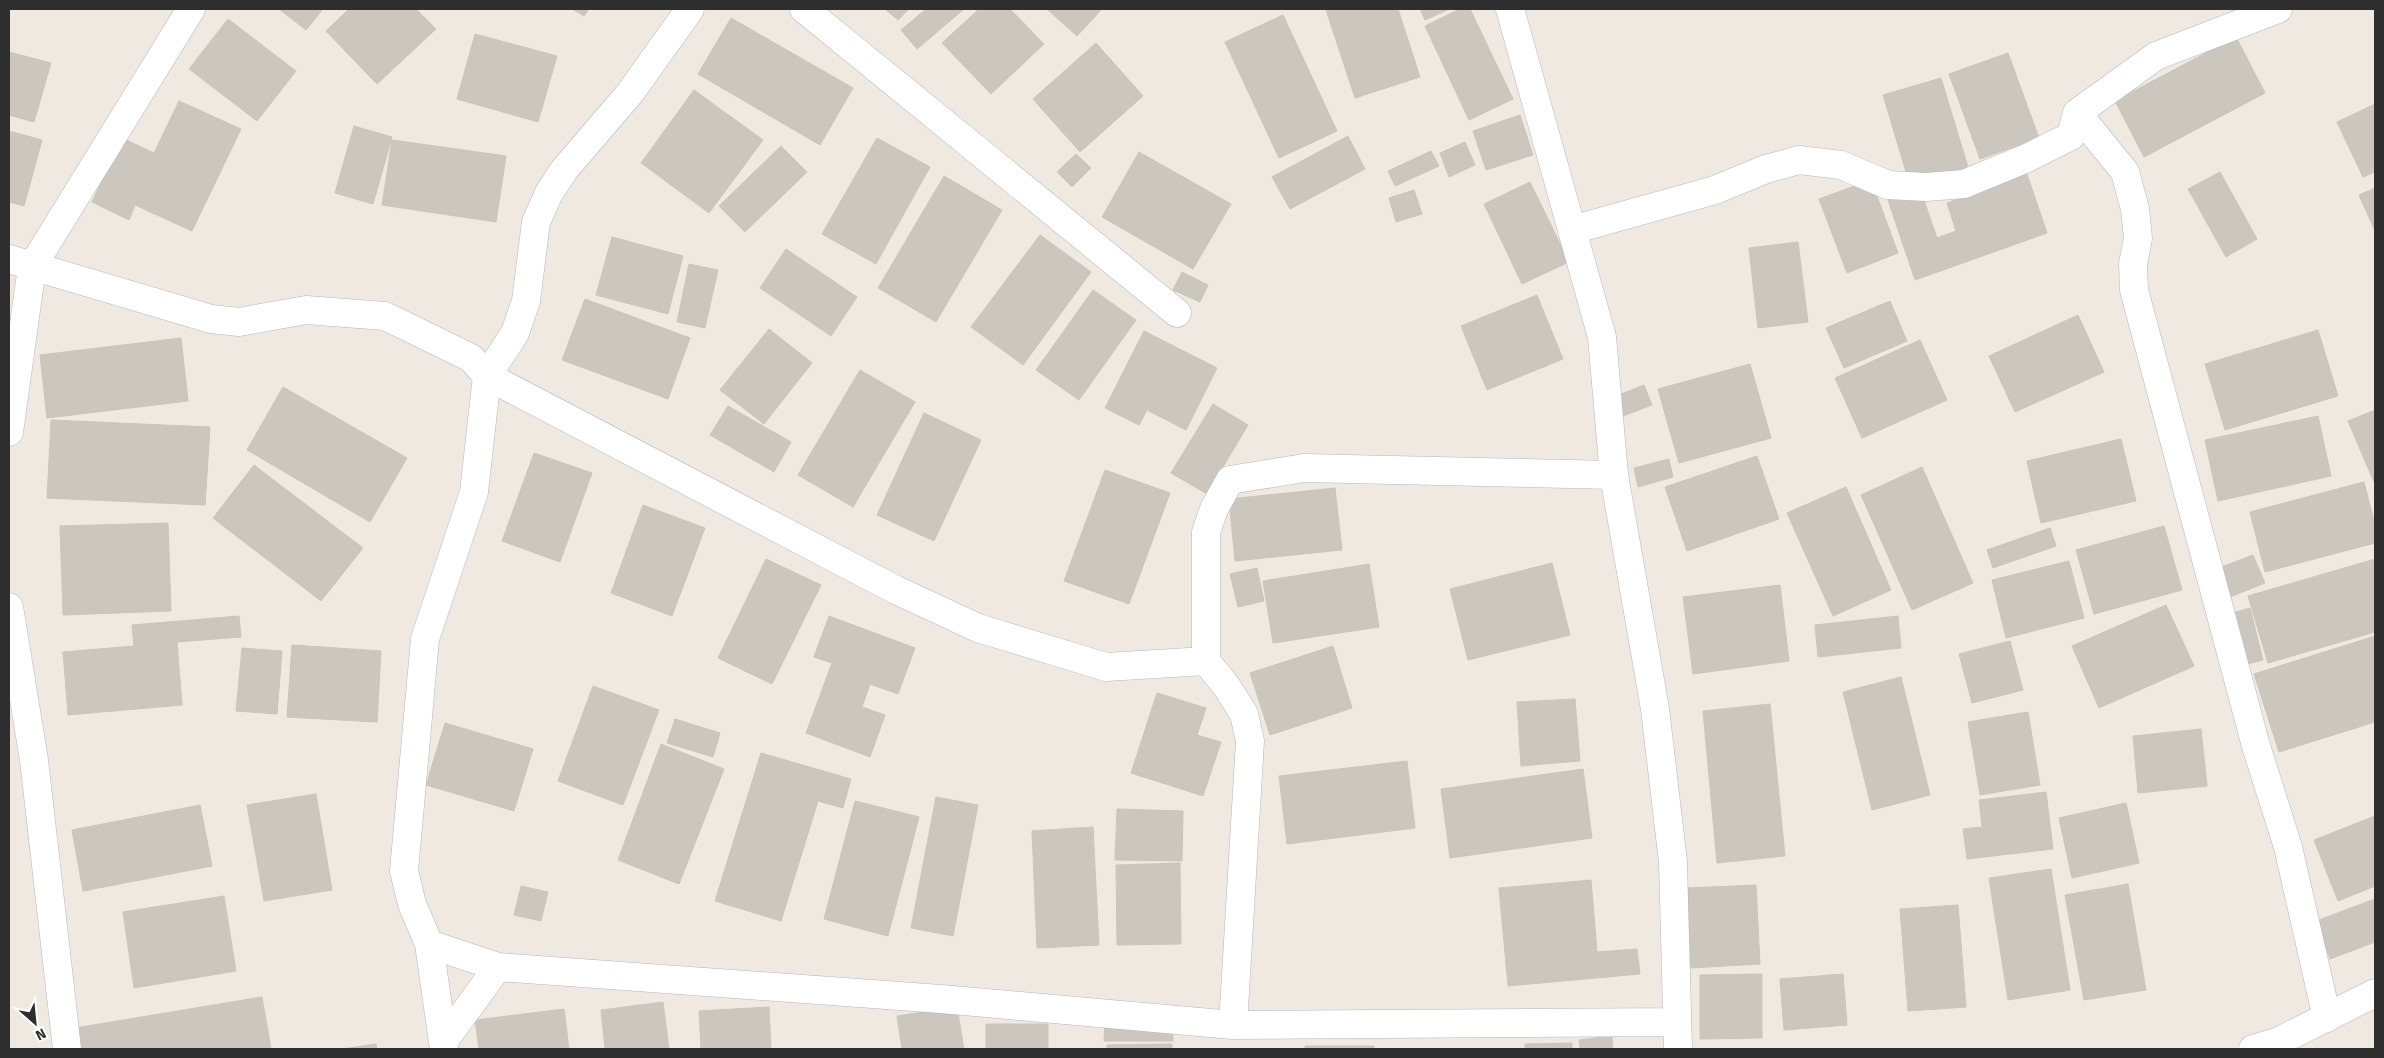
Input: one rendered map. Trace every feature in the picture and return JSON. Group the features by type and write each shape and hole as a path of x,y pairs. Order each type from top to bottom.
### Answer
{"street":[{"path":"9,432 21,263 190,9"},
{"path":"443,1046 429,944 412,904 404,871 424,639 474,492 487,376 515,333 526,301 536,222 549,194 564,170 630,93 690,9"},
{"path":"804,9 1176,313"},
{"path":"1510,9 1602,337 1614,475 1656,708 1673,862 1678,1049"},
{"path":"1572,230 1715,190 1766,170 1799,160 1841,165 1888,185 1926,187 1964,184 2027,158 2070,136 2077,113 2156,56 2278,9"},
{"path":"2077,113 2125,172 2135,209 2137,228 2133,264 2134,290 2256,746 2288,847 2327,1018"},
{"path":"21,263 211,320 239,322 306,310 385,316 471,358 487,376 896,590 978,628 1106,667 1206,661"},
{"path":"1233,1026 1250,741 1244,714 1228,686 1206,661 1206,532 1214,509 1230,480 1304,468 1614,475"},
{"path":"9,607 34,760 67,1049"},
{"path":"429,944 498,968 942,999 1233,1026 1676,1022"},
{"path":"443,1046 498,968"},
{"path":"2253,1049 2277,1042 2375,993"}],"building":[{"path":"279,9 323,9 306,30"},
{"path":"349,9 416,9 436,29 377,84 326,31"},
{"path":"572,9 589,9 584,16"},
{"path":"885,9 909,9 898,20"},
{"path":"926,9 964,9 917,49 901,30"},
{"path":"979,9 1010,9 1044,44 991,94 942,43"},
{"path":"1047,9 1102,9 1077,36"},
{"path":"1398,9 1420,77 1355,98 1326,10"},
{"path":"1420,9 1449,9 1425,20"},
{"path":"1460,9 1470,9 1513,99 1469,120 1425,26"},
{"path":"1283,15 1337,131 1279,158 1225,42"},
{"path":"731,18 853,88 820,145 698,74"},
{"path":"228,19 296,71 257,121 189,69"},
{"path":"475,34 557,56 538,122 457,99"},
{"path":"2236,37 2265,93 2144,157 2115,101"},
{"path":"1096,43 1143,96 1080,152 1033,99"},
{"path":"9,52 51,63 34,122 9,115"},
{"path":"2008,53 2039,138 1980,159 1949,74"},
{"path":"1941,78 1968,167 1910,185 1883,95"},
{"path":"694,90 763,140 709,213 641,163"},
{"path":"179,101 241,129 192,231 135,205 129,220 92,202 122,138 154,153"},
{"path":"2375,104 2375,172 2363,177 2337,122"},
{"path":"1520,115 1533,155 1486,170 1473,131"},
{"path":"354,126 392,137 373,204 335,193"},
{"path":"9,131 42,140 24,206 9,202"},
{"path":"1348,136 1365,169 1290,209 1272,177"},
{"path":"877,138 930,167 876,264 822,234"},
{"path":"392,140 506,156 496,222 382,205"},
{"path":"1465,142 1475,165 1449,177 1440,153"},
{"path":"781,146 807,172 745,232 719,206"},
{"path":"1431,151 1439,166 1395,186 1388,171"},
{"path":"1139,152 1231,204 1193,269 1102,217"},
{"path":"1076,154 1091,168 1072,187 1057,172"},
{"path":"2220,172 2257,239 2226,257 2188,189"},
{"path":"2027,174 2047,233 1915,280 1888,200 1920,189 1937,238 1956,231 1947,203"},
{"path":"944,176 1002,210 936,322 878,288"},
{"path":"1871,180 1898,253 1847,273 1819,199"},
{"path":"1530,182 1569,262 1522,284 1484,204"},
{"path":"2375,188 2375,231 2359,195"},
{"path":"1414,190 1422,214 1396,222 1389,198"},
{"path":"1040,235 1091,272 1023,365 971,327"},
{"path":"612,237 683,256 668,314 596,295"},
{"path":"1798,242 1808,322 1758,328 1749,248"},
{"path":"786,249 857,297 831,336 760,288"},
{"path":"689,264 718,270 705,328 677,322"},
{"path":"1182,272 1208,285 1200,302 1173,290"},
{"path":"1093,290 1136,320 1079,400 1036,370"},
{"path":"1537,295 1563,359 1487,390 1461,326"},
{"path":"585,299 690,338 668,399 562,360"},
{"path":"1890,301 1907,341 1844,368 1826,328"},
{"path":"2078,315 2104,372 2015,412 1989,356"},
{"path":"769,329 812,363 764,424 720,390"},
{"path":"2318,330 2338,396 2225,430 2205,364"},
{"path":"1144,331 1217,368 1186,430 1147,410 1139,425 1105,408"},
{"path":"181,338 188,401 47,418 40,355"},
{"path":"1920,340 1947,400 1862,438 1835,378"},
{"path":"1750,364 1771,438 1679,463 1658,389"},
{"path":"860,370 915,402 853,507 798,475"},
{"path":"1644,385 1652,405 1623,416 1616,396"},
{"path":"283,387 407,458 370,522 247,450"},
{"path":"1213,404 1248,425 1207,494 1171,473"},
{"path":"728,406 791,442 774,472 710,435"},
{"path":"2375,410 2375,482 2374,482 2348,421"},
{"path":"924,413 981,440 934,541 877,515"},
{"path":"2318,416 2331,476 2218,501 2205,440"},
{"path":"51,420 210,427 205,505 47,498"},
{"path":"2121,439 2136,501 2041,523 2027,461"},
{"path":"534,453 592,473 560,562 502,541"},
{"path":"1757,456 1779,519 1687,551 1665,487"},
{"path":"1669,459 1673,477 1638,487 1634,468"},
{"path":"254,465 363,548 321,601 213,518"},
{"path":"1922,467 1973,583 1912,610 1861,495"},
{"path":"1105,470 1170,493 1129,604 1064,581"},
{"path":"2364,482 2375,525 2375,543 2265,572 2250,512"},
{"path":"1846,487 1891,590 1833,616 1787,513"},
{"path":"1335,488 1342,550 1235,561 1229,499"},
{"path":"643,505 705,528 672,616 611,593"},
{"path":"168,523 171,611 63,615 60,526"},
{"path":"2164,526 2182,590 2094,614 2076,550"},
{"path":"2050,528 2056,546 1993,568 1987,550"},
{"path":"2253,555 2265,583 2230,597 2219,568"},
{"path":"766,559 821,585 772,684 718,658"},
{"path":"2375,559 2375,632 2268,663 2248,596"},
{"path":"2069,561 2084,618 2006,638 1992,580"},
{"path":"1552,563 1570,635 1468,660 1450,589"},
{"path":"1369,564 1379,627 1273,643 1263,581"},
{"path":"1257,568 1264,601 1238,607 1230,574"},
{"path":"1780,585 1789,661 1693,674 1683,597"},
{"path":"2166,605 2194,666 2099,708 2072,646"},
{"path":"2250,608 2263,660 2236,667 2222,616"},
{"path":"239,616 241,637 177,642 182,705 68,715 63,652 134,646 132,625"},
{"path":"829,616 915,648 898,694 870,684 862,707 885,715 870,757 806,733 832,663 814,657"},
{"path":"1898,616 1901,648 1818,657 1815,625"},
{"path":"2375,636 2375,722 2279,752 2254,674"},
{"path":"2010,641 2023,690 1972,703 1959,654"},
{"path":"292,645 381,651 377,722 287,717"},
{"path":"1333,646 1352,708 1270,735 1250,673"},
{"path":"242,648 282,651 277,714 236,711"},
{"path":"1901,677 1930,795 1872,810 1843,692"},
{"path":"593,686 659,710 623,805 558,781"},
{"path":"1157,693 1206,708 1197,735 1221,742 1203,796 1131,773"},
{"path":"1575,699 1580,761 1521,766 1517,702"},
{"path":"1770,704 1785,856 1717,863 1703,711"},
{"path":"2028,712 2040,785 1980,795 1968,722"},
{"path":"675,719 720,733 713,757 667,743"},
{"path":"445,723 533,749 514,811 426,785"},
{"path":"2201,729 2207,786 2138,793 2133,736"},
{"path":"661,744 724,769 679,884 618,860"},
{"path":"761,753 851,779 843,808 818,801 781,921 715,901"},
{"path":"1407,761 1415,828 1287,844 1279,776"},
{"path":"1583,769 1592,838 1450,858 1441,789"},
{"path":"2046,792 2053,849 1967,859 1963,829 1982,827 1979,800"},
{"path":"316,794 332,890 264,901 247,805"},
{"path":"936,797 978,805 953,936 911,928"},
{"path":"855,801 919,817 888,936 824,919"},
{"path":"2126,803 2139,863 2072,878 2059,818"},
{"path":"200,805 212,866 83,891 72,830"},
{"path":"1117,809 1183,811 1182,861 1115,860"},
{"path":"2375,816 2375,886 2338,901 2314,840"},
{"path":"1093,827 1099,945 1037,948 1032,831"},
{"path":"1180,863 1181,944 1117,945 1116,865"},
{"path":"2051,869 2070,990 2008,1000 1989,878"},
{"path":"1591,880 1597,952 1637,949 1640,974 1508,986 1499,888"},
{"path":"2128,884 2146,990 2084,1000 2065,895"},
{"path":"1756,885 1760,964 1691,968 1687,888"},
{"path":"521,886 548,892 541,921 514,915"},
{"path":"224,896 236,971 134,988 123,912"},
{"path":"2375,899 2375,942 2330,959 2316,921"},
{"path":"1958,905 1966,1007 1908,1011 1900,909"},
{"path":"1762,974 1762,1038 1700,1039 1700,975"},
{"path":"1843,974 1847,1025 1784,1030 1780,979"},
{"path":"262,997 271,1049 79,1049 75,1028"},
{"path":"663,1002 669,1049 605,1049 601,1010"},
{"path":"769,1007 771,1049 701,1049 699,1011"},
{"path":"957,1007 964,1049 902,1049 897,1016"},
{"path":"564,1009 569,1049 479,1049 475,1020"},
{"path":"1105,1020 1173,1021 1173,1041 1104,1041"},
{"path":"986,1024 1048,1024 1048,1049 986,1049"},
{"path":"1612,1036 1613,1049 1580,1049 1579,1040"},
{"path":"1572,1043 1572,1049 1525,1049 1525,1044"},
{"path":"376,1044 377,1049 342,1049"},
{"path":"1172,1044 1172,1049 1107,1049 1107,1045"},
{"path":"1305,1046 1374,1046 1374,1049 1305,1049"}]}
